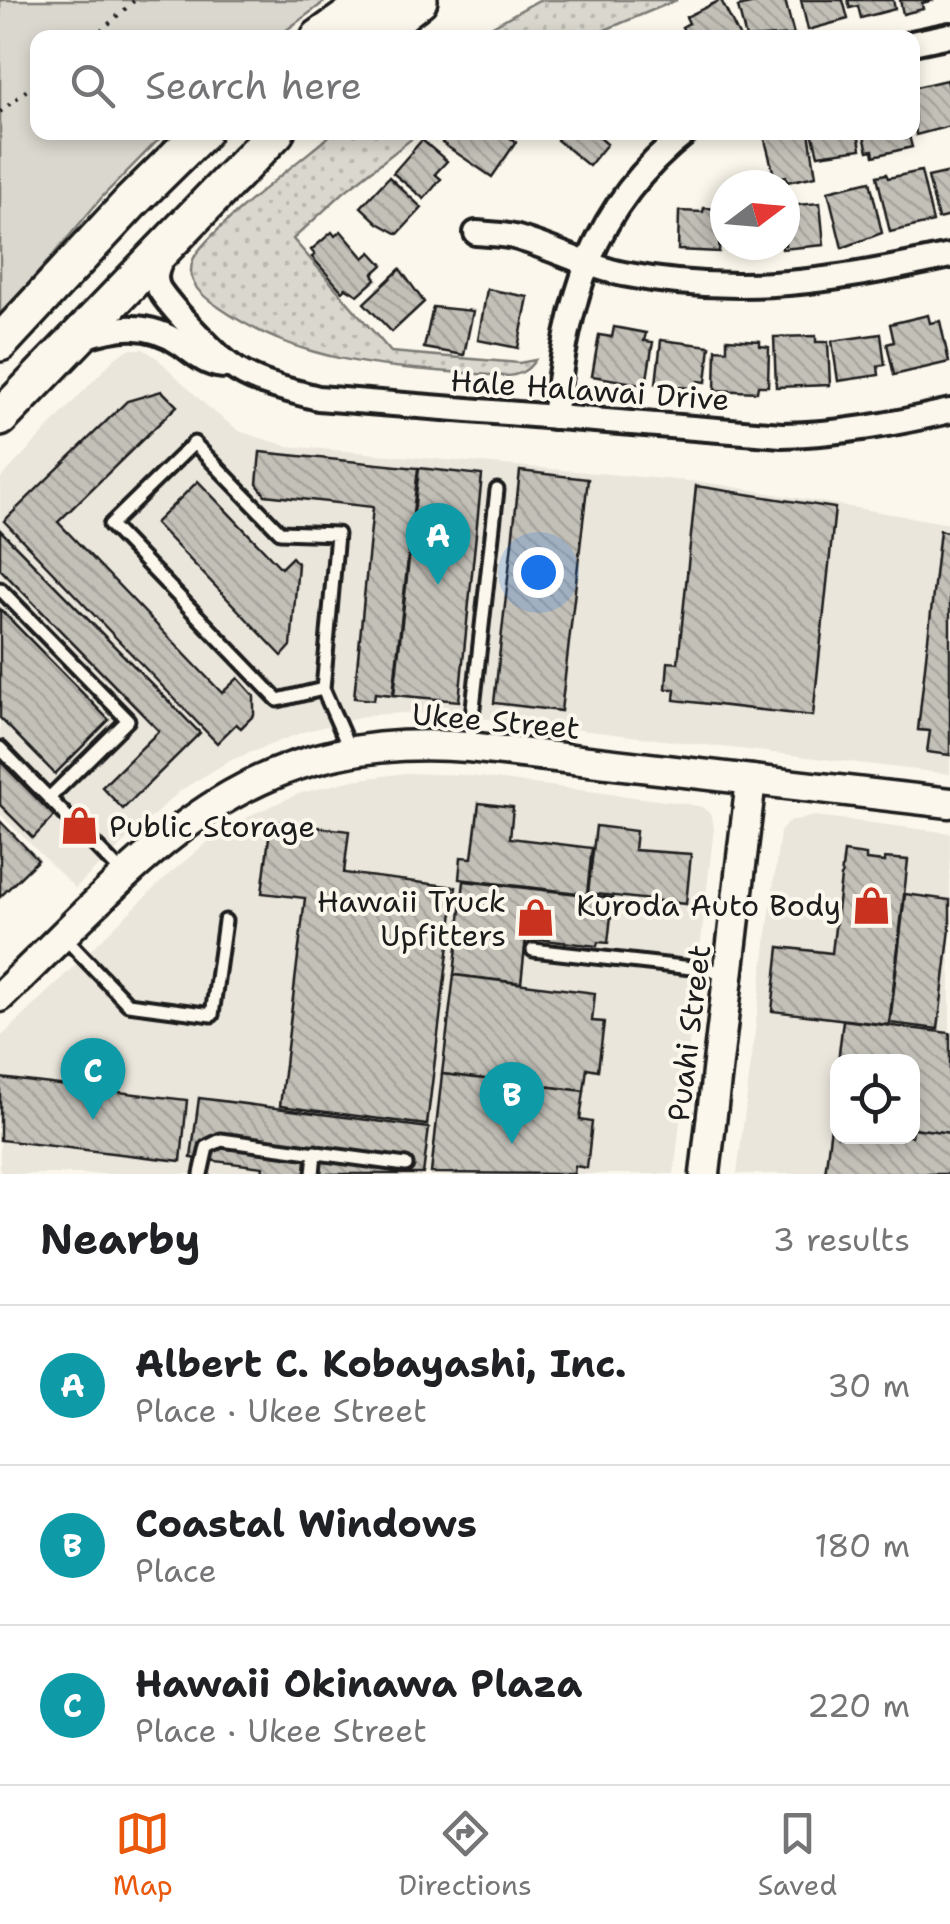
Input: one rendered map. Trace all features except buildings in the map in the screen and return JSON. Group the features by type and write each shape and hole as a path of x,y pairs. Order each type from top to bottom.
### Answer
{"main road":[{"path":"330,30 372,0"},
{"path":"380,30 419,0"},
{"path":"0,344 194,140"},
{"path":"0,418 268,140"}],"street":[{"path":"920,42 950,34"},
{"path":"554,417 569,314 585,264 610,216 630,189 678,140"},
{"path":"476,233 514,238 585,264 665,282 811,284 950,256"},
{"name":"Hale Halawai Drive","path":"170,241 157,268 160,291 180,318 230,366 264,382 318,398 782,435 880,428 950,411"},
{"name":"Hale Halawai Drive","path":"75,340 108,329 142,326 164,333 215,366 230,366"},
{"name":"Ukee Street","path":"0,997 172,832 217,800 298,763 350,750 392,745 469,747 950,804"},
{"name":"Puahi Street","path":"705,1174 751,780"}],"lane":[{"path":"323,689 278,700 110,525 194,443 280,532 337,534 323,689 350,750"},
{"path":"469,747 497,490"},
{"path":"0,589 128,720 49,798"},
{"path":"0,748 125,876"},
{"path":"63,936 128,1004 212,1015 225,921"},
{"path":"533,950 729,972"},
{"path":"201,1174 207,1147 214,1142 406,1165"},
{"path":"313,1174 315,1152"}],"path":[{"path":"102,30 135,0"},
{"path":"0,112 30,88"}],"shaded area":[{"path":"0,0 327,0 286,30 30,30 30,140 158,140 103,196 0,318"},
{"path":"539,0 677,0 605,30 485,30"},
{"path":"325,140 410,140 293,239 391,352 519,363 535,360 518,374 504,376 392,367 321,354 253,328 201,294 191,276 193,260 201,248 234,215"},
{"path":"129,349 143,349 157,358 210,409 241,432 287,446 710,483 950,524 950,774 488,719 404,713 371,715 303,732 229,761 181,790 75,888 0,814 0,479 115,358"},
{"path":"406,773 464,775 688,804 702,807 711,815 714,828 674,1174 0,1174 0,1038 168,875 209,841 253,814 298,794 353,780"},
{"path":"816,816 950,833 950,1174 737,1174 780,832 789,821"}],"place":[{"name":"Albert C. Kobayashi, Inc.","path":"438,585"},
{"name":"Public Storage","path":"79,826"},
{"name":"Kuroda Auto Body","path":"871,905"},
{"name":"Hawaii Truck Upfitters","path":"536,918"},
{"name":"Hawaii Okinawa Plaza","path":"93,1120"},
{"name":"Coastal Windows","path":"512,1144"}]}
